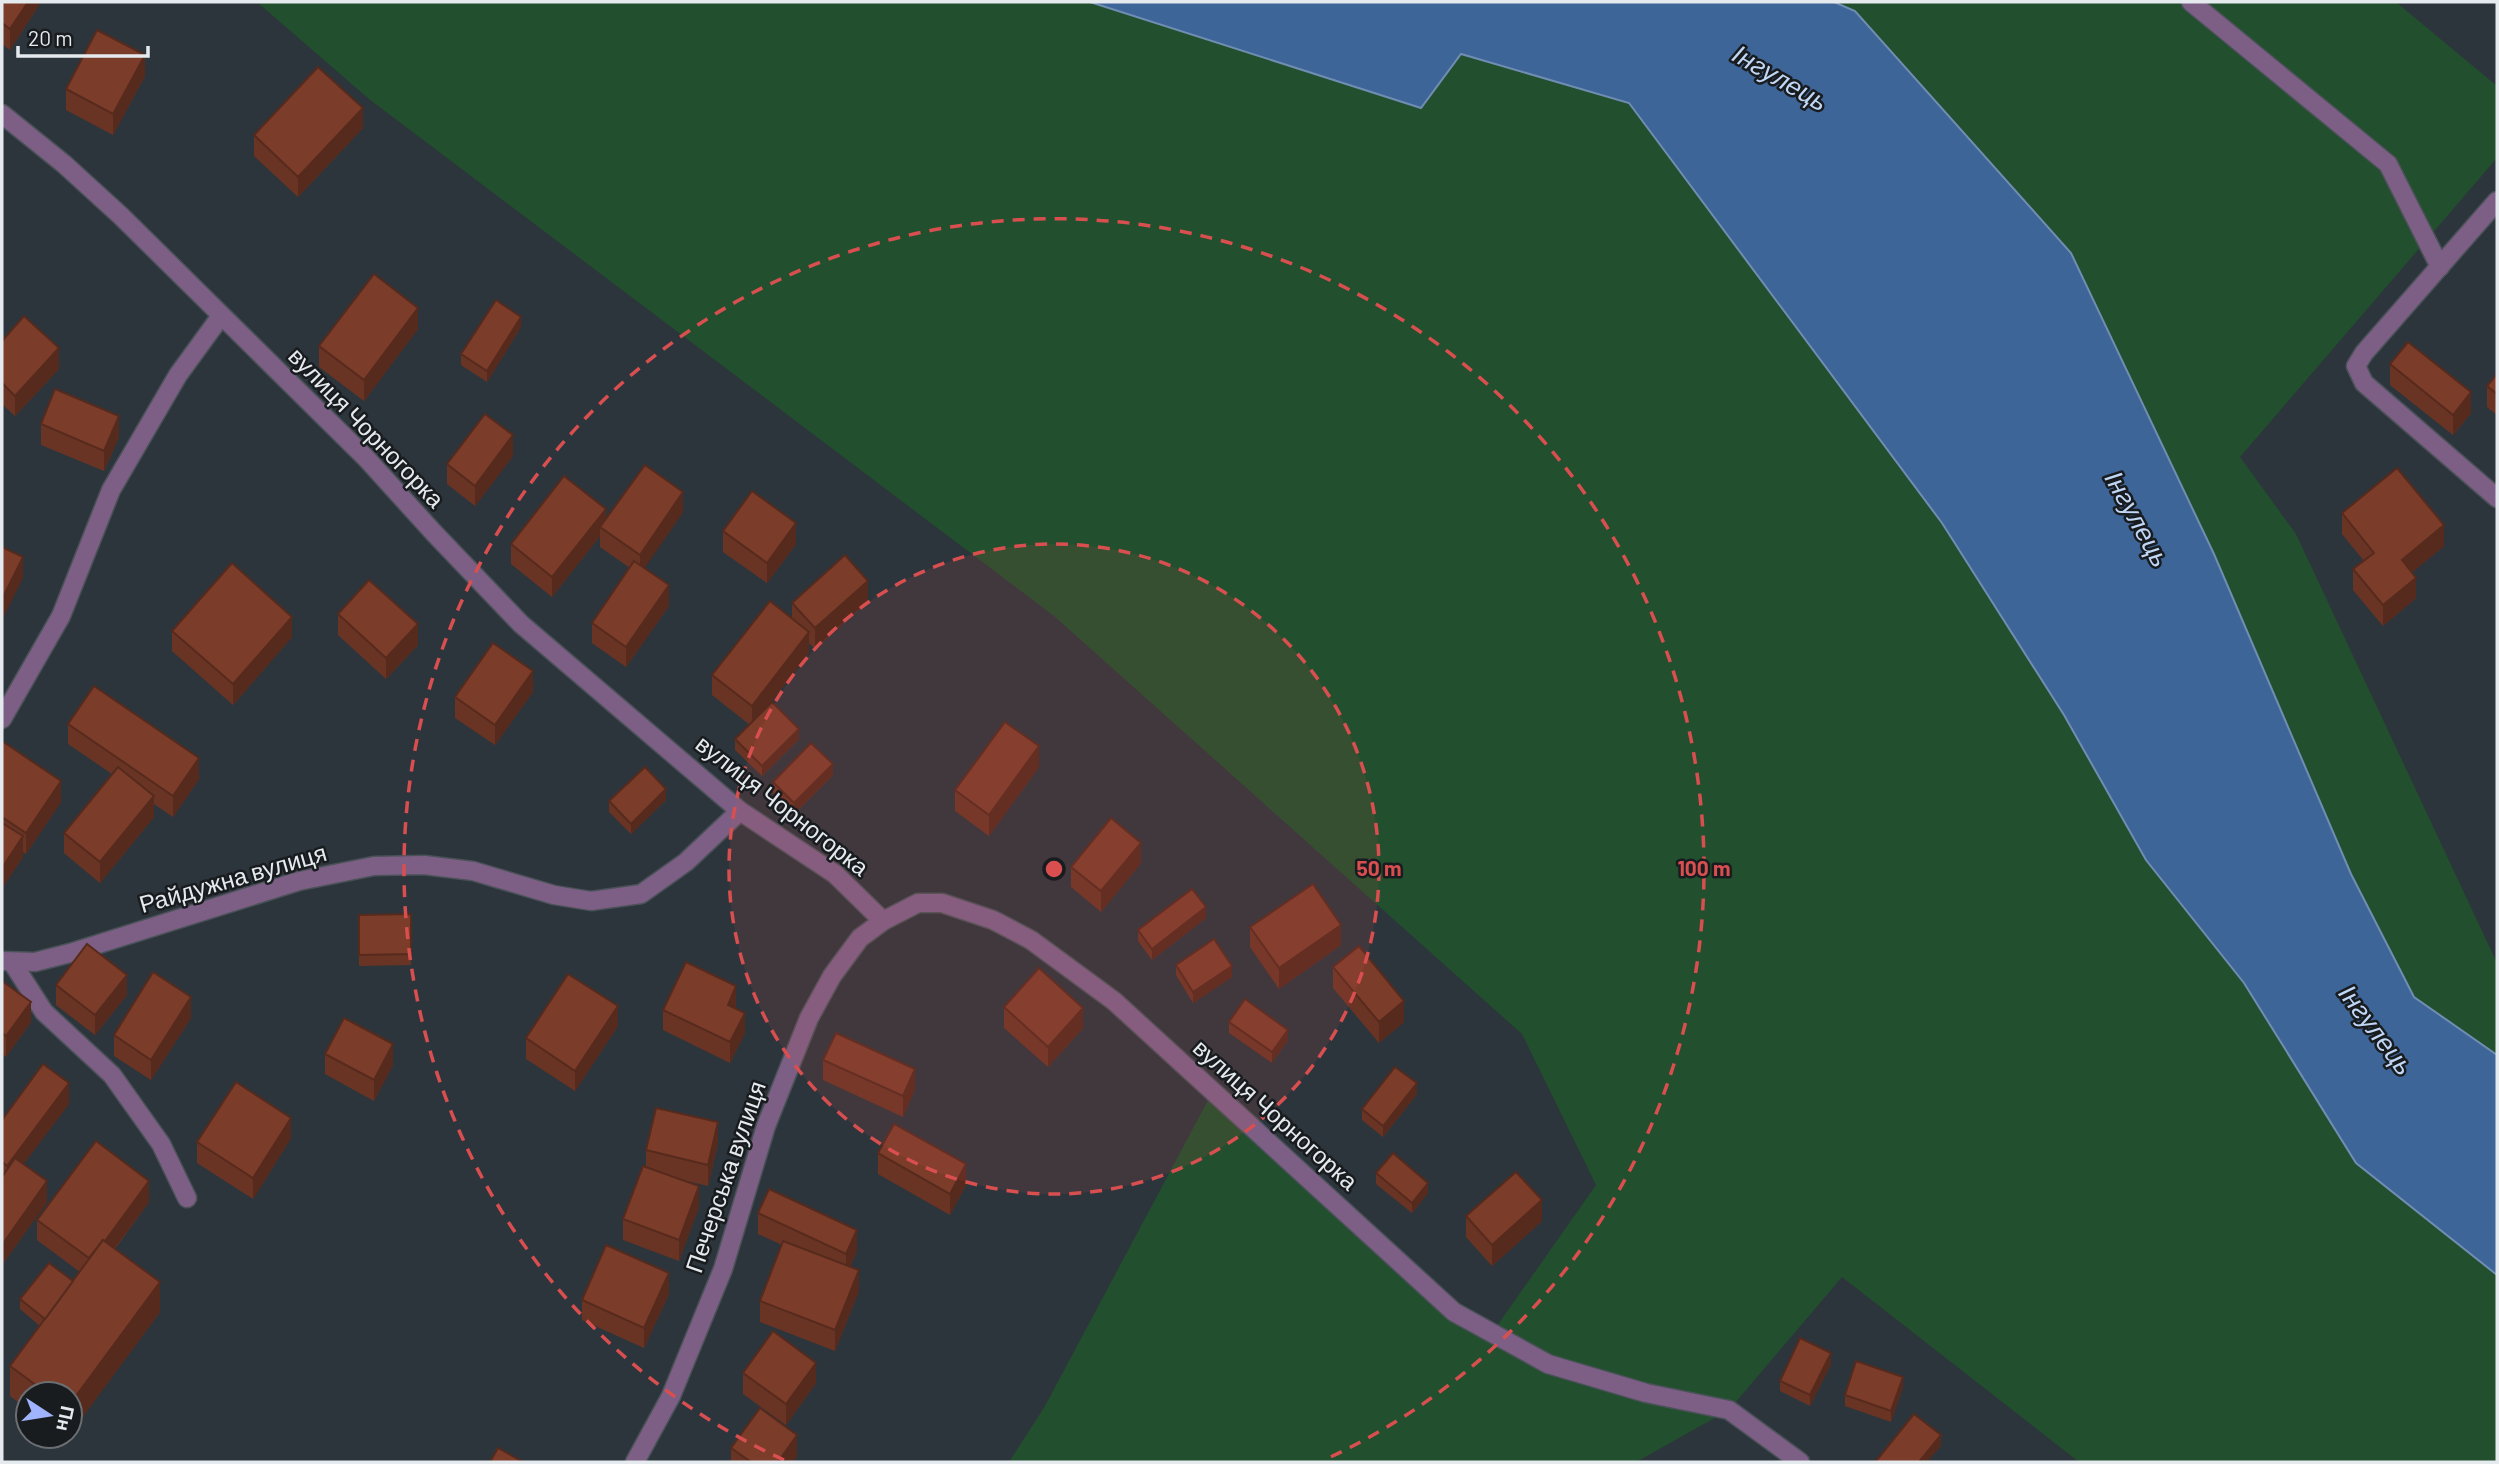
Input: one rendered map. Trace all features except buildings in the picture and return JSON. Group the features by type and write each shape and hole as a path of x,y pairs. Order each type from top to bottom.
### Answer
{"street":[{"path":"2191,2 2388,164 2440,267"},
{"name":"вулиця Чорногорка","path":"2,114 64,164 121,216 366,458 521,624 740,811 835,874 883,921 918,903 942,903 993,920 1031,940 1114,1001 1454,1312 1548,1364 1646,1393 1729,1410 1800,1462"},
{"path":"2497,201 2364,353 2357,366 2364,383 2497,499"},
{"path":"2,719 61,616 111,490 178,375 221,316"},
{"name":"Райдужна вулиця","path":"7,961 35,962 71,953 299,881 374,866 424,865 473,871 554,895 591,901 641,894 686,862 740,811"},
{"name":"Печерська вулиця","path":"635,1462 670,1396 723,1269 766,1126 809,1018 832,976 860,938 883,921"},
{"path":"7,961 44,1012 112,1075 161,1144 187,1198"}],"green space":[{"path":"257,2 1090,2 1421,108 1461,54 1629,103 1942,523 2064,715 2146,860 2244,983 2356,1163 2497,1275 2497,1462 2079,1462 1842,1277 1729,1410 1636,1462 1009,1462 1045,1406 1213,1091 1454,1312 1492,1333 1596,1185 1522,1034 1054,616 369,99"},
{"path":"1834,2 2396,2 2497,86 2497,158 2240,457 2296,534 2497,963 2497,1055 2414,997 2351,874 2214,554 2071,253 1855,11"}],"water":[{"name":"Інгулець","path":"1090,2 1834,2 1855,11 2071,253 2214,554 2351,874 2414,997 2497,1055 2497,1275 2356,1163 2244,983 2146,860 2064,715 1942,523 1629,103 1461,54 1421,108"}]}
